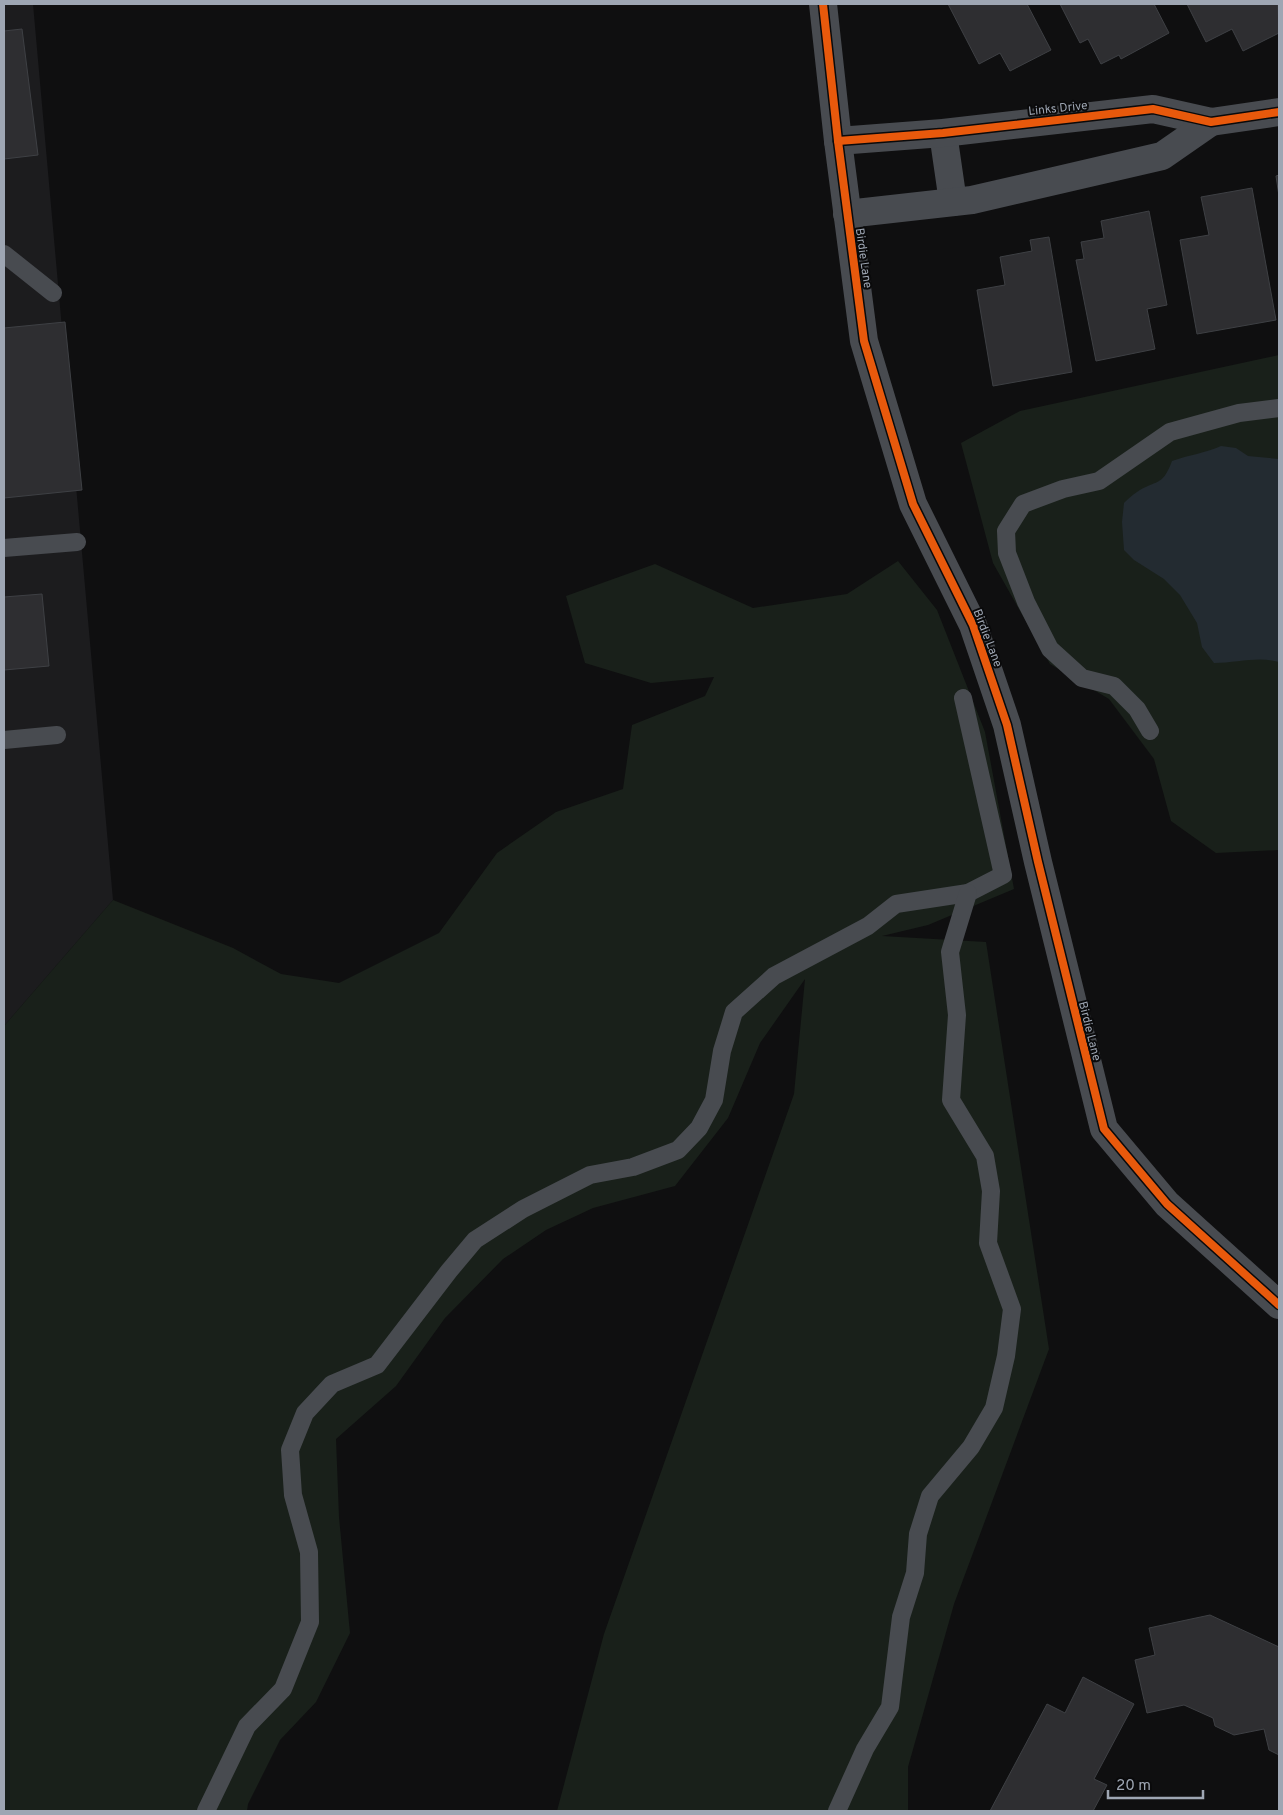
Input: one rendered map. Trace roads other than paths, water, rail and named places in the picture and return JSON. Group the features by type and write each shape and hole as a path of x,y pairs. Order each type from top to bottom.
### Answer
{"street":[{"name":"Birdie Lane","path":"823,4 838,142 864,342 913,504 973,625 1007,725 1069,993 1104,1129 1167,1204 1278,1304"},
{"name":"Links Drive","path":"838,142 1153,109 1210,122 1279,112"},
{"name":"Links Drive","path":"847,214 972,200 1162,156 1210,122"},
{"path":"943,132 953,202"}],"lane":[{"path":"4,254 53,293"},
{"path":"1150,731 1137,709 1114,686 1082,678 1050,649 1026,602 1007,554 1006,530 1024,504 1063,489 1099,481 1170,432 1239,413 1279,408"},
{"path":"4,548 77,542"},
{"path":"206,1811 247,1726 283,1689 310,1622 309,1552 293,1495 290,1450 305,1413 332,1384 377,1365 475,1240 523,1209 590,1175 633,1167 678,1150 699,1128 714,1100 722,1051 734,1012 774,976 868,926 896,904 968,893 1002,875 963,698"},
{"path":"4,740 57,735"},
{"path":"838,1811 865,1748 890,1707 900,1617 915,1573 918,1534 930,1496 971,1447 994,1408 1006,1356 1012,1309 988,1244 991,1192 985,1156 951,1100 957,1015 950,952 968,893"}]}
